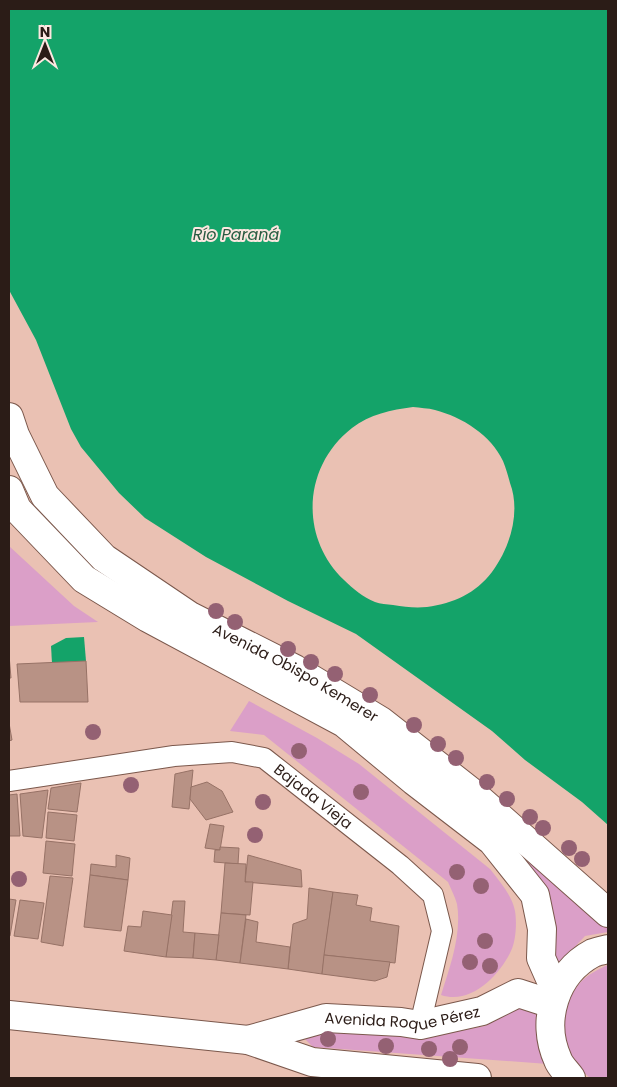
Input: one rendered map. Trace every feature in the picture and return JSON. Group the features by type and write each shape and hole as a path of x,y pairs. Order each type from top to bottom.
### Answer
{"main road":[{"name":"Avenida Obispo Kemerer","path":"9,417 15,435 45,496 104,558 190,616 295,669 381,721 468,790 608,913"},
{"name":"Avenida Obispo Kemerer","path":"9,490 17,509 84,578 148,618 344,723 414,781 492,841 535,895 542,929 541,958 554,998 550,1033 558,1060 571,1078"},
{"path":"541,958 518,993 554,998 572,969 594,953 608,949"},
{"name":"Avenida Roque Pérez","path":"248,1040 326,1018 401,1022 420,1025 482,1011 518,993"},
{"name":"Avenida Roque Pérez","path":"9,1015 248,1040 312,1062 477,1078"}],"street":[{"name":"Bajada Vieja","path":"9,781 174,756 232,752 264,758 400,865 433,895 442,931 420,1025"}],"shaded area":[{"path":"9,546 74,606 98,622 9,626"},
{"path":"249,701 317,738 359,764 490,869 505,889 513,905 516,921 515,938 505,962 482,987 462,996 441,995 457,939 458,927 457,904 448,882 264,735 230,731"},
{"path":"508,846 563,885 608,925 608,932 585,936 557,966"},
{"path":"608,965 608,1078 590,1078 578,1067 571,1056 567,1046 564,1024 569,1003 579,984 600,968"},
{"path":"534,1000 538,1029 548,1064 313,1047 302,1036 320,1027 438,1035 485,1026"}],"water":[{"name":"Río Paraná","path":"9,9 608,9 608,825 582,802 525,760 492,731 356,634 288,601 206,557 145,518 119,493 81,447 71,429 36,340 9,290","holes":["413,407 427,408 445,413 465,422 483,435 498,452 503,461 513,494 514,506 514,518 509,541 492,572 471,592 455,600 427,607 381,604 366,598 344,580 329,563 319,543 314,523 313,502 316,481 324,462 336,444 352,428 366,419 381,413"]},
{"path":"84,637 86,661 52,663 51,646 66,638"}],"building":[{"path":"9,655 11,678 9,678"},
{"path":"86,661 88,702 20,702 17,664"},
{"path":"9,723 12,740 9,741"},
{"path":"193,770 189,809 172,807 175,774"},
{"path":"207,782 222,791 233,812 206,820 190,799 191,787"},
{"path":"81,783 77,812 48,809 51,788"},
{"path":"48,790 42,838 23,836 20,794"},
{"path":"17,794 20,836 9,836 9,795"},
{"path":"48,812 77,815 74,841 46,838"},
{"path":"210,824 224,826 220,850 205,848"},
{"path":"46,841 75,844 72,876 43,873"},
{"path":"220,847 239,848 238,864 214,862 215,850 220,850"},
{"path":"116,855 130,858 128,880 90,875 91,864 116,867"},
{"path":"248,855 301,870 302,887 245,882"},
{"path":"225,863 246,864 245,882 253,882 250,915 221,913"},
{"path":"90,875 128,880 121,931 84,927"},
{"path":"50,876 73,878 63,946 41,942"},
{"path":"309,888 333,892 322,974 288,969 293,924 307,919"},
{"path":"333,892 358,895 356,905 372,908 370,921 399,926 395,963 324,955"},
{"path":"9,899 16,900 10,936 9,936"},
{"path":"20,900 44,903 38,939 14,936"},
{"path":"173,901 185,901 183,932 195,933 193,958 166,957"},
{"path":"143,911 172,915 166,957 124,951 128,926 141,927"},
{"path":"221,913 246,915 240,963 216,960"},
{"path":"246,919 258,922 256,942 290,947 288,969 240,963"},
{"path":"195,933 219,935 216,960 193,958"},
{"path":"324,955 390,962 387,977 375,981 322,974"}]}
